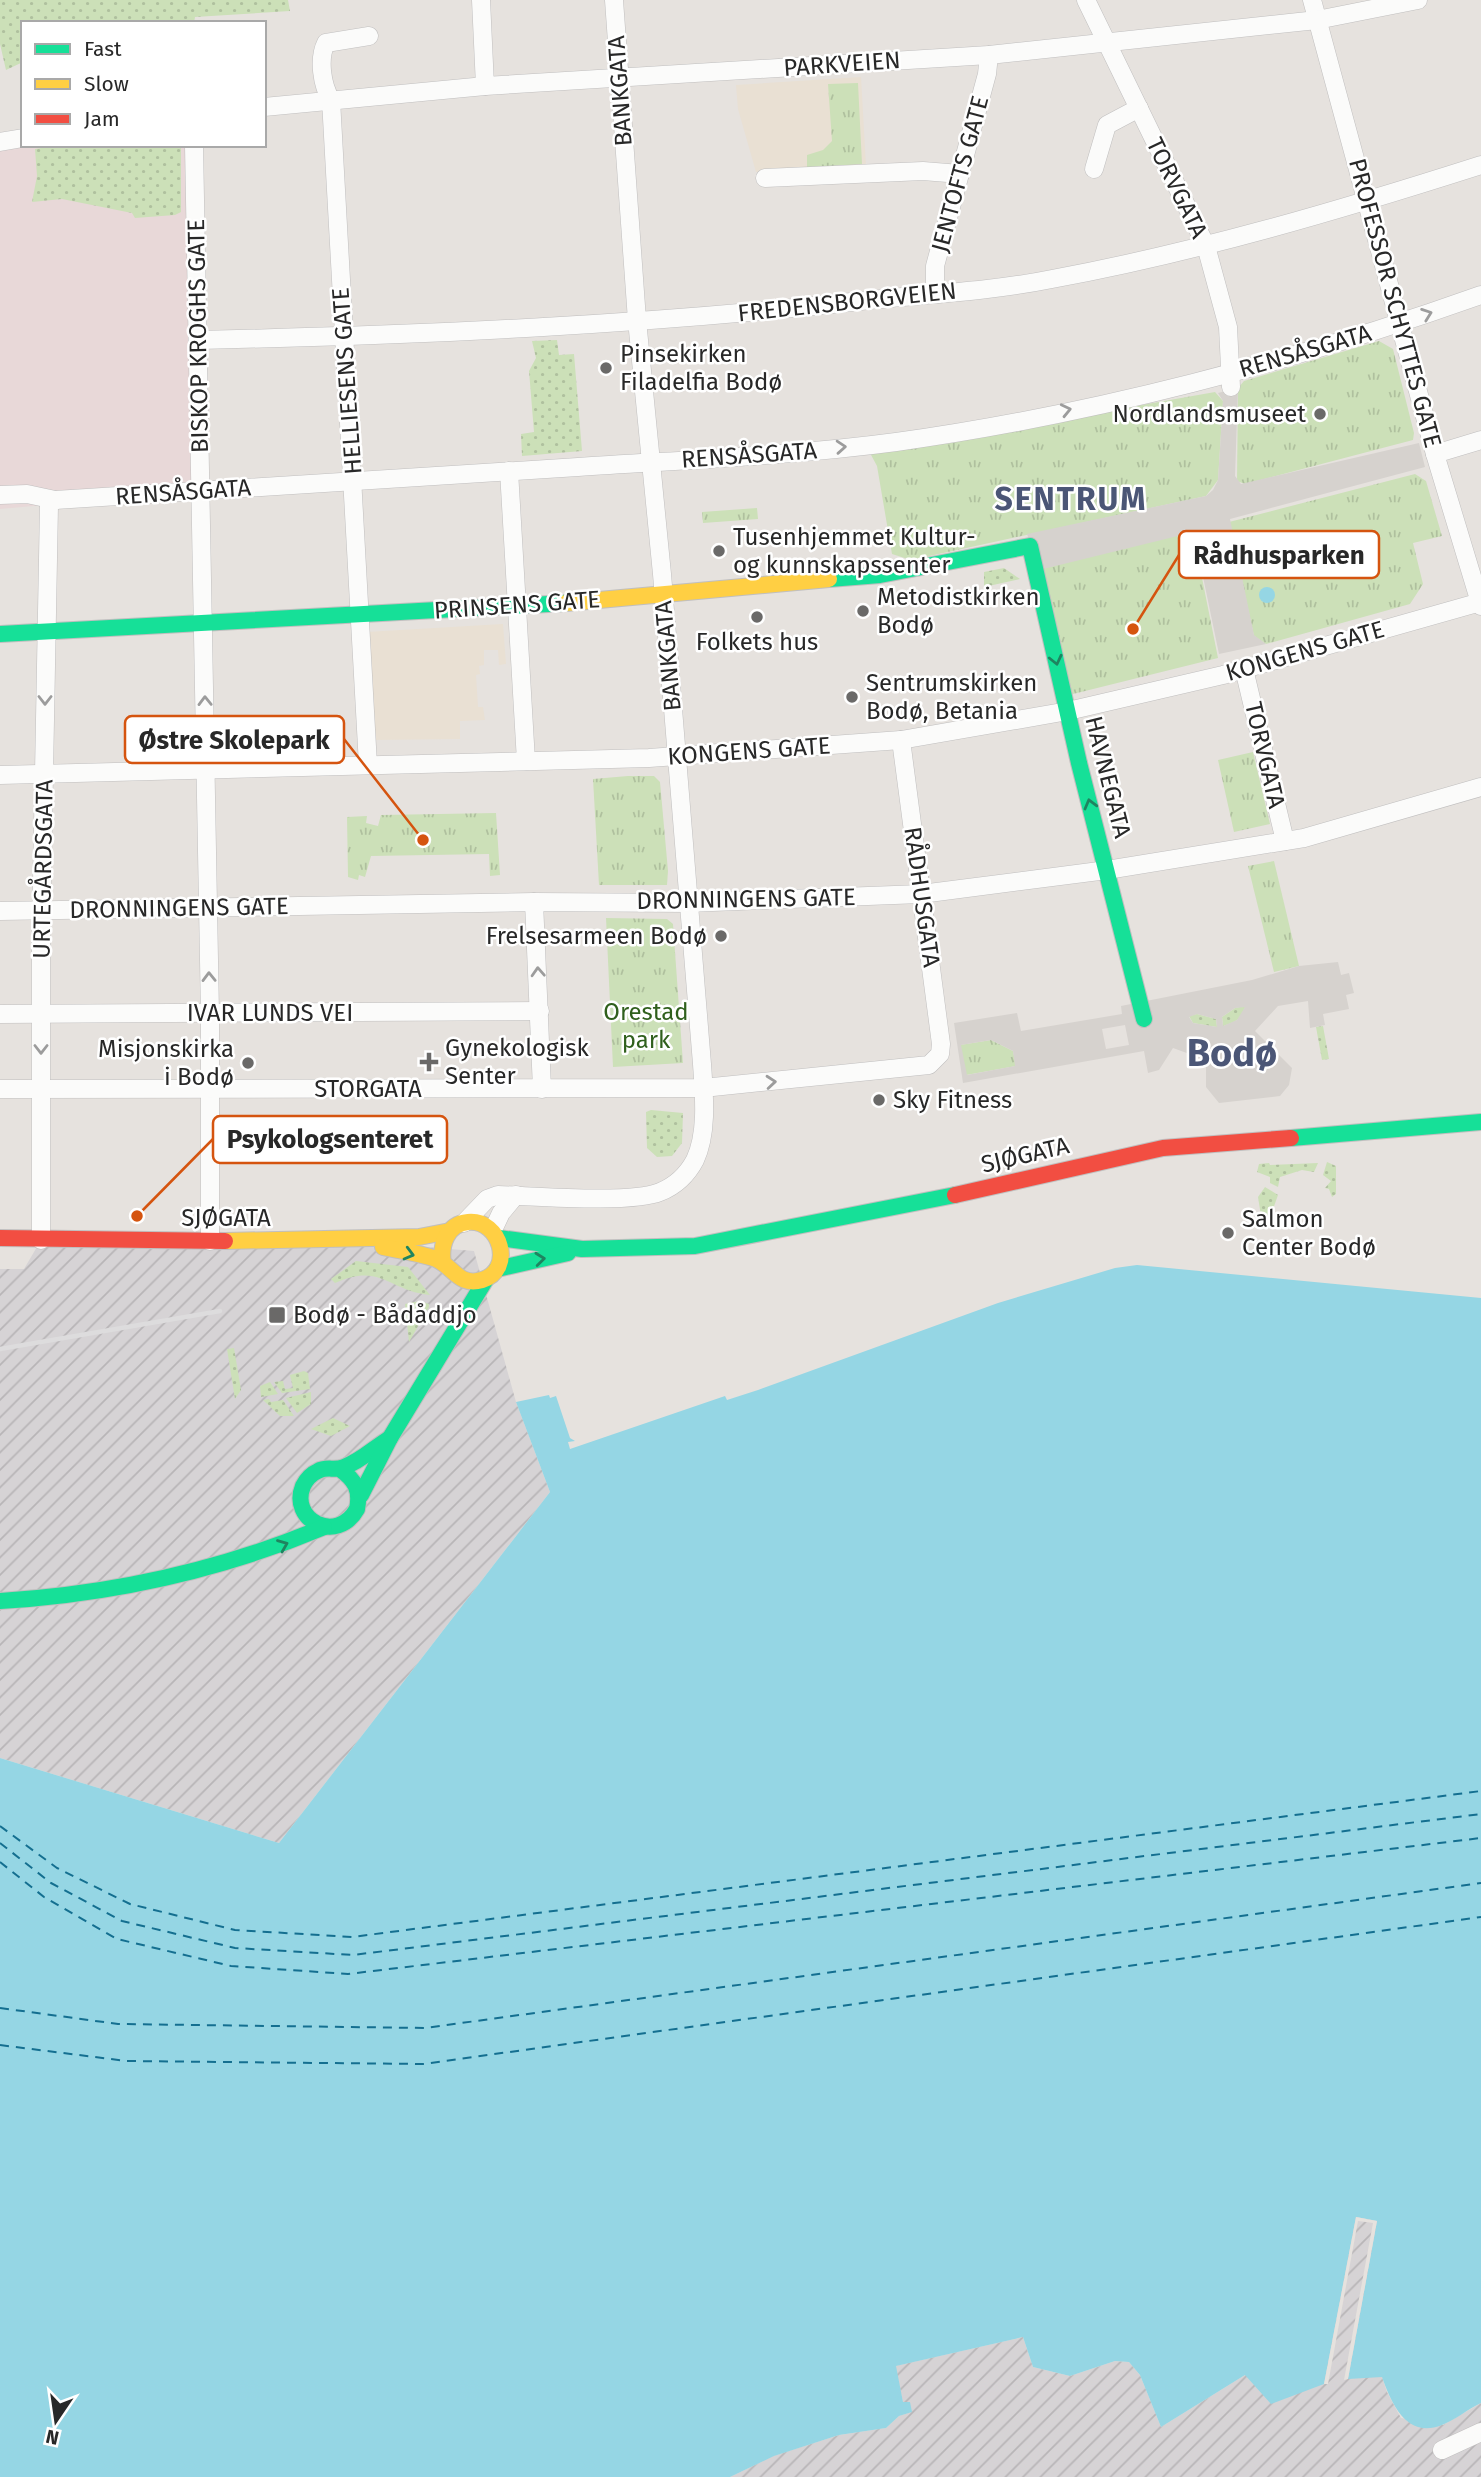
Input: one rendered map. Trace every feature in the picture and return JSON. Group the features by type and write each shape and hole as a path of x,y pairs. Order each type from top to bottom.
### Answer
{"main road":[{"name":"PRINSENS GATE","path":"0,634 517,607 880,575 1030,546"},
{"name":"HAVNEGATA","path":"1030,546 1144,1018"},
{"name":"SJØGATA","path":"0,1238 210,1241 419,1237 479,1223 496,1234 582,1249 695,1246 956,1195 1163,1148 1481,1122"},
{"path":"450,1294 442,1249 457,1227"},
{"path":"0,1601 125,1588 193,1573 264,1553 324,1527 336,1527 351,1520 390,1438 436,1358 451,1340 502,1257 496,1234"},
{"name":"SJØGATA","path":"327,1239 389,1248 446,1268 466,1282 582,1249"},
{"path":"436,1358 447,1314"},
{"path":"340,1469 390,1438"},
{"path":"324,1527 307,1517 301,1499 303,1486 313,1473 329,1467 340,1469 352,1476 361,1495"},
{"path":"240,1558 285,1520 301,1499"}],"street":[{"path":"481,0 485,86"},
{"name":"BANKGATA","path":"457,1227 486,1199 516,1195 652,1195 682,1179 694,1161 700,1145 704,1088 637,320 614,0"},
{"name":"TORVGATA","path":"1086,0 1206,246 1222,298 1232,379"},
{"name":"PROFESSOR SCHYTTES GATE","path":"1312,0 1369,201 1435,454 1481,604"},
{"name":"PARKVEIEN","path":"266,107 485,86 989,55 1317,20 1418,0"},
{"name":"HELLIESENS GATE","path":"368,765 331,100 325,90 322,52 326,43 369,36"},
{"name":"JENTOFTS GATE","path":"935,293 935,267 987,74 989,55"},
{"path":"1094,169 1107,125 1139,108"},
{"path":"0,142 21,138"},
{"name":"BISKOP KROGHS GATE","path":"194,147 209,1014 210,1241"},
{"name":"FREDENSBORGVEIEN","path":"199,340 344,336 786,310 1049,280 1206,246 1369,201 1481,165"},
{"path":"765,178 923,171 961,174"},
{"name":"RENSÅSGATA","path":"0,495 27,494 52,503 863,446 1010,423 1232,379 1481,295"},
{"path":"1435,454 1481,440"},
{"path":"509,471 526,761"},
{"path":"0,507 52,503"},
{"name":"URTEGÅRDSGATA","path":"41,1240 46,631 52,503"},
{"name":"KONGENS GATE","path":"0,775 676,757 901,740 1068,711 1244,669 1481,604"},
{"name":"TORVGATA","path":"1244,669 1285,841"},
{"name":"RÅDHUSGATA","path":"901,740 940,1054"},
{"name":"DRONNINGENS GATE","path":"0,911 534,902 688,903 921,894 1107,870 1285,841 1366,821 1481,787"},
{"path":"534,902 542,1089"},
{"name":"IVAR LUNDS VEI","path":"0,1014 540,1011"},
{"name":"STORGATA","path":"0,1089 704,1088 920,1067 929,1065 940,1054"},
{"path":"496,1234 501,1213 516,1195"},
{"path":"1442,2451 1481,2432"}],"shaded area":[{"path":"861,77 866,167 756,172 738,109 736,85"},
{"path":"0,142 21,145 21,147 187,147 201,491 0,509"},
{"path":"1238,388 1235,476 1241,484 1419,443 1425,467 1230,519 1254,635 1266,644 1219,654 1195,538 1190,533 1039,570 1027,534 1206,496 1213,490 1218,480 1223,401 1218,393"},
{"path":"503,624 506,664 499,665 498,650 484,650 484,665 479,666 480,674 476,675 478,707 483,707 485,720 460,721 460,739 371,740 367,632"},
{"path":"1338,962 1341,975 1349,973 1354,993 1346,995 1349,1009 1323,1014 1325,1025 1310,1028 1308,1001 1278,1006 1255,1031 1292,1068 1289,1085 1280,1096 1219,1103 1206,1087 1206,1060 1173,1048 1159,1070 1148,1073 1144,1051 963,1083 954,1023 1017,1013 1021,1031 1122,1014 1121,1006 1252,980 1299,966","holes":["1245,1007 1237,1020 1223,1026 1222,1017 1235,1008","1197,1014 1216,1019 1217,1027 1193,1023 1189,1017","1125,1025 1129,1045 1106,1049 1102,1029","991,1040 1013,1051 1015,1066 967,1075 961,1045"]},
{"path":"327,1239 474,1251 516,1402 550,1492 279,1843 0,1758 0,1269 24,1269 41,1240"},
{"path":"1356,2217 1377,2221 1382,2377 1387,2392 1401,2418 1443,2425 1481,2403 1481,2477 730,2477 773,2456 839,2435 886,2428 899,2416 911,2412 903,2402 895,2366 1023,2337 1033,2367 1070,2376 1115,2361 1129,2362 1140,2375 1161,2427 1245,2375"}],"green space":[{"path":"0,0 288,0 290,11 195,17 194,21 21,21 21,63 6,70 0,44"},
{"path":"858,83 862,164 807,168 807,155 823,150 832,141 828,84"},
{"path":"181,147 181,212 175,215 135,218 132,213 62,199 32,202 37,176 35,149"},
{"path":"557,340 559,355 574,354 582,451 522,456 521,434 534,432 529,371 536,358 532,341"},
{"path":"1379,341 1393,349 1414,433 1413,440 1245,484 1237,481 1238,388 1244,381"},
{"path":"1215,392 1223,401 1218,480 1206,496 911,560 892,554 877,466 870,453"},
{"path":"1415,474 1426,481 1442,536 1413,543 1423,584 1410,604 1266,644 1254,636 1229,522"},
{"path":"757,508 758,519 703,523 702,512"},
{"path":"1190,533 1194,538 1218,658 1069,695 1039,570 1100,546"},
{"path":"1004,568 1020,579 984,587 984,572"},
{"path":"1253,752 1270,824 1234,832 1218,760"},
{"path":"654,776 660,782 667,885 599,885 593,779"},
{"path":"496,813 500,875 490,876 489,854 371,856 365,877 359,875 358,880 348,877 347,817 367,816 366,823 378,826 381,815"},
{"path":"1274,861 1299,966 1274,972 1248,866"},
{"name":"Orestad park","path":"606,918 667,919 673,924 683,1063 613,1067"},
{"path":"1245,1006 1241,1017 1223,1026 1222,1017 1235,1008"},
{"path":"1197,1014 1216,1019 1217,1027 1193,1023 1189,1016"},
{"path":"1323,1026 1329,1059 1322,1060 1316,1027"},
{"path":"991,1040 1013,1051 1016,1066 966,1075 960,1045"},
{"path":"651,1110 683,1113 682,1143 672,1156 657,1157 647,1148 646,1112"},
{"path":"1327,1162 1336,1166 1336,1194 1332,1197 1329,1189 1325,1188 1331,1181 1323,1175"},
{"path":"1318,1163 1314,1172 1302,1170 1280,1177 1278,1187 1270,1183 1270,1177 1257,1172 1259,1164"},
{"path":"1265,1187 1278,1195 1272,1212 1262,1222 1258,1197"},
{"path":"356,1261 408,1267 430,1295 363,1275 335,1283 331,1279"},
{"path":"420,1301 429,1304 429,1307 409,1342 405,1304"},
{"path":"234,1348 241,1390 235,1399 227,1349"},
{"path":"304,1371 308,1373 310,1389 282,1393 274,1382 283,1381 285,1389 293,1388 290,1375"},
{"path":"270,1382 278,1394 261,1397 260,1386"},
{"path":"311,1392 311,1404 297,1413 286,1398"},
{"path":"269,1399 271,1402 283,1400 294,1416 280,1416 263,1400"},
{"path":"333,1418 350,1426 331,1436 311,1429"}],"water":[{"path":"1267,587 1273,589 1273,601 1267,603 1261,601 1259,595 1261,589"},
{"path":"1137,1265 1481,1298 1481,2403 1442,2425 1419,2427 1410,2423 1396,2408 1382,2377 1348,2379 1377,2221 1356,2217 1324,2384 1271,2404 1245,2375 1161,2427 1140,2375 1129,2362 1115,2361 1070,2376 1033,2367 1023,2337 896,2366 903,2402 910,2402 912,2412 899,2416 886,2428 839,2435 774,2456 730,2477 0,2477 0,1758 279,1843 550,1492 516,1402 556,1396 570,1438 575,1441 568,1442 570,1449 725,1396 727,1400 758,1390 998,1303 1115,1268"}],"pier":[{"path":"1356,2217 1377,2221 1348,2379 1344,2380 1373,2223 1358,2221 1328,2384 1324,2384"}],"ferry route":[{"path":"0,1826 57,1868 130,1904 235,1930 352,1937 1481,1791"},
{"path":"0,1843 51,1883 122,1921 235,1948 353,1955 1481,1814"},
{"path":"0,1862 44,1897 117,1939 231,1966 348,1974 1481,1838"},
{"path":"0,2008 118,2024 425,2028 1481,1883"},
{"path":"0,2045 126,2061 423,2064 1481,1917"}],"railway":[{"path":"0,1349 220,1311"}],"traffic: fast":[{"path":"829,579 880,575 1030,546 1079,763 1144,1019"},
{"path":"0,634 566,603"},
{"path":"1291,1138 1481,1122"},
{"path":"499,1238 582,1249 695,1246 955,1195"},
{"path":"497,1269 568,1253"},
{"path":"361,1495 390,1438 486,1279"},
{"path":"340,1469 356,1486 357,1509 348,1520 338,1525 327,1527 317,1524 303,1509 300,1498 307,1479 321,1470 350,1464 390,1438"},
{"path":"0,1601 84,1593 165,1578 245,1556 324,1527"}],"traffic: slow":[{"path":"566,603 829,579"},
{"path":"383,1247 436,1259 462,1279 474,1281 492,1275 501,1256 500,1246 489,1228 479,1223 461,1224 446,1236 443,1263"},
{"path":"225,1241 419,1237 450,1231"}],"traffic: jam":[{"path":"955,1195 1163,1148 1291,1138"},
{"path":"0,1238 225,1241"}],"place":[{"name":"Pinsekirken Filadelfia Bodø","path":"606,368"},
{"name":"Nordlandsmuseet","path":"1320,414"},
{"name":"Tusenhjemmet Kultur- og kunnskapssenter","path":"719,551"},
{"name":"Metodistkirken Bodø","path":"863,611"},
{"name":"Folkets hus","path":"757,617"},
{"name":"Rådhusparken","path":"1133,629"},
{"name":"Sentrumskirken Bodø, Betania","path":"852,697"},
{"name":"Østre Skolepark","path":"423,840"},
{"name":"Frelsesarmeen Bodø","path":"721,936"},
{"name":"Gynekologisk Senter","path":"429,1062"},
{"name":"Misjonskirka i Bodø","path":"248,1063"},
{"name":"Sky Fitness","path":"879,1100"},
{"name":"Psykologsenteret","path":"137,1216"},
{"name":"Salmon Center Bodø","path":"1228,1233"},
{"name":"Bodø - Bådåddjo","path":"277,1315"}],"district":[{"name":"SENTRUM","path":"1071,499"},
{"name":"Bodø","path":"1232,1053"}]}
